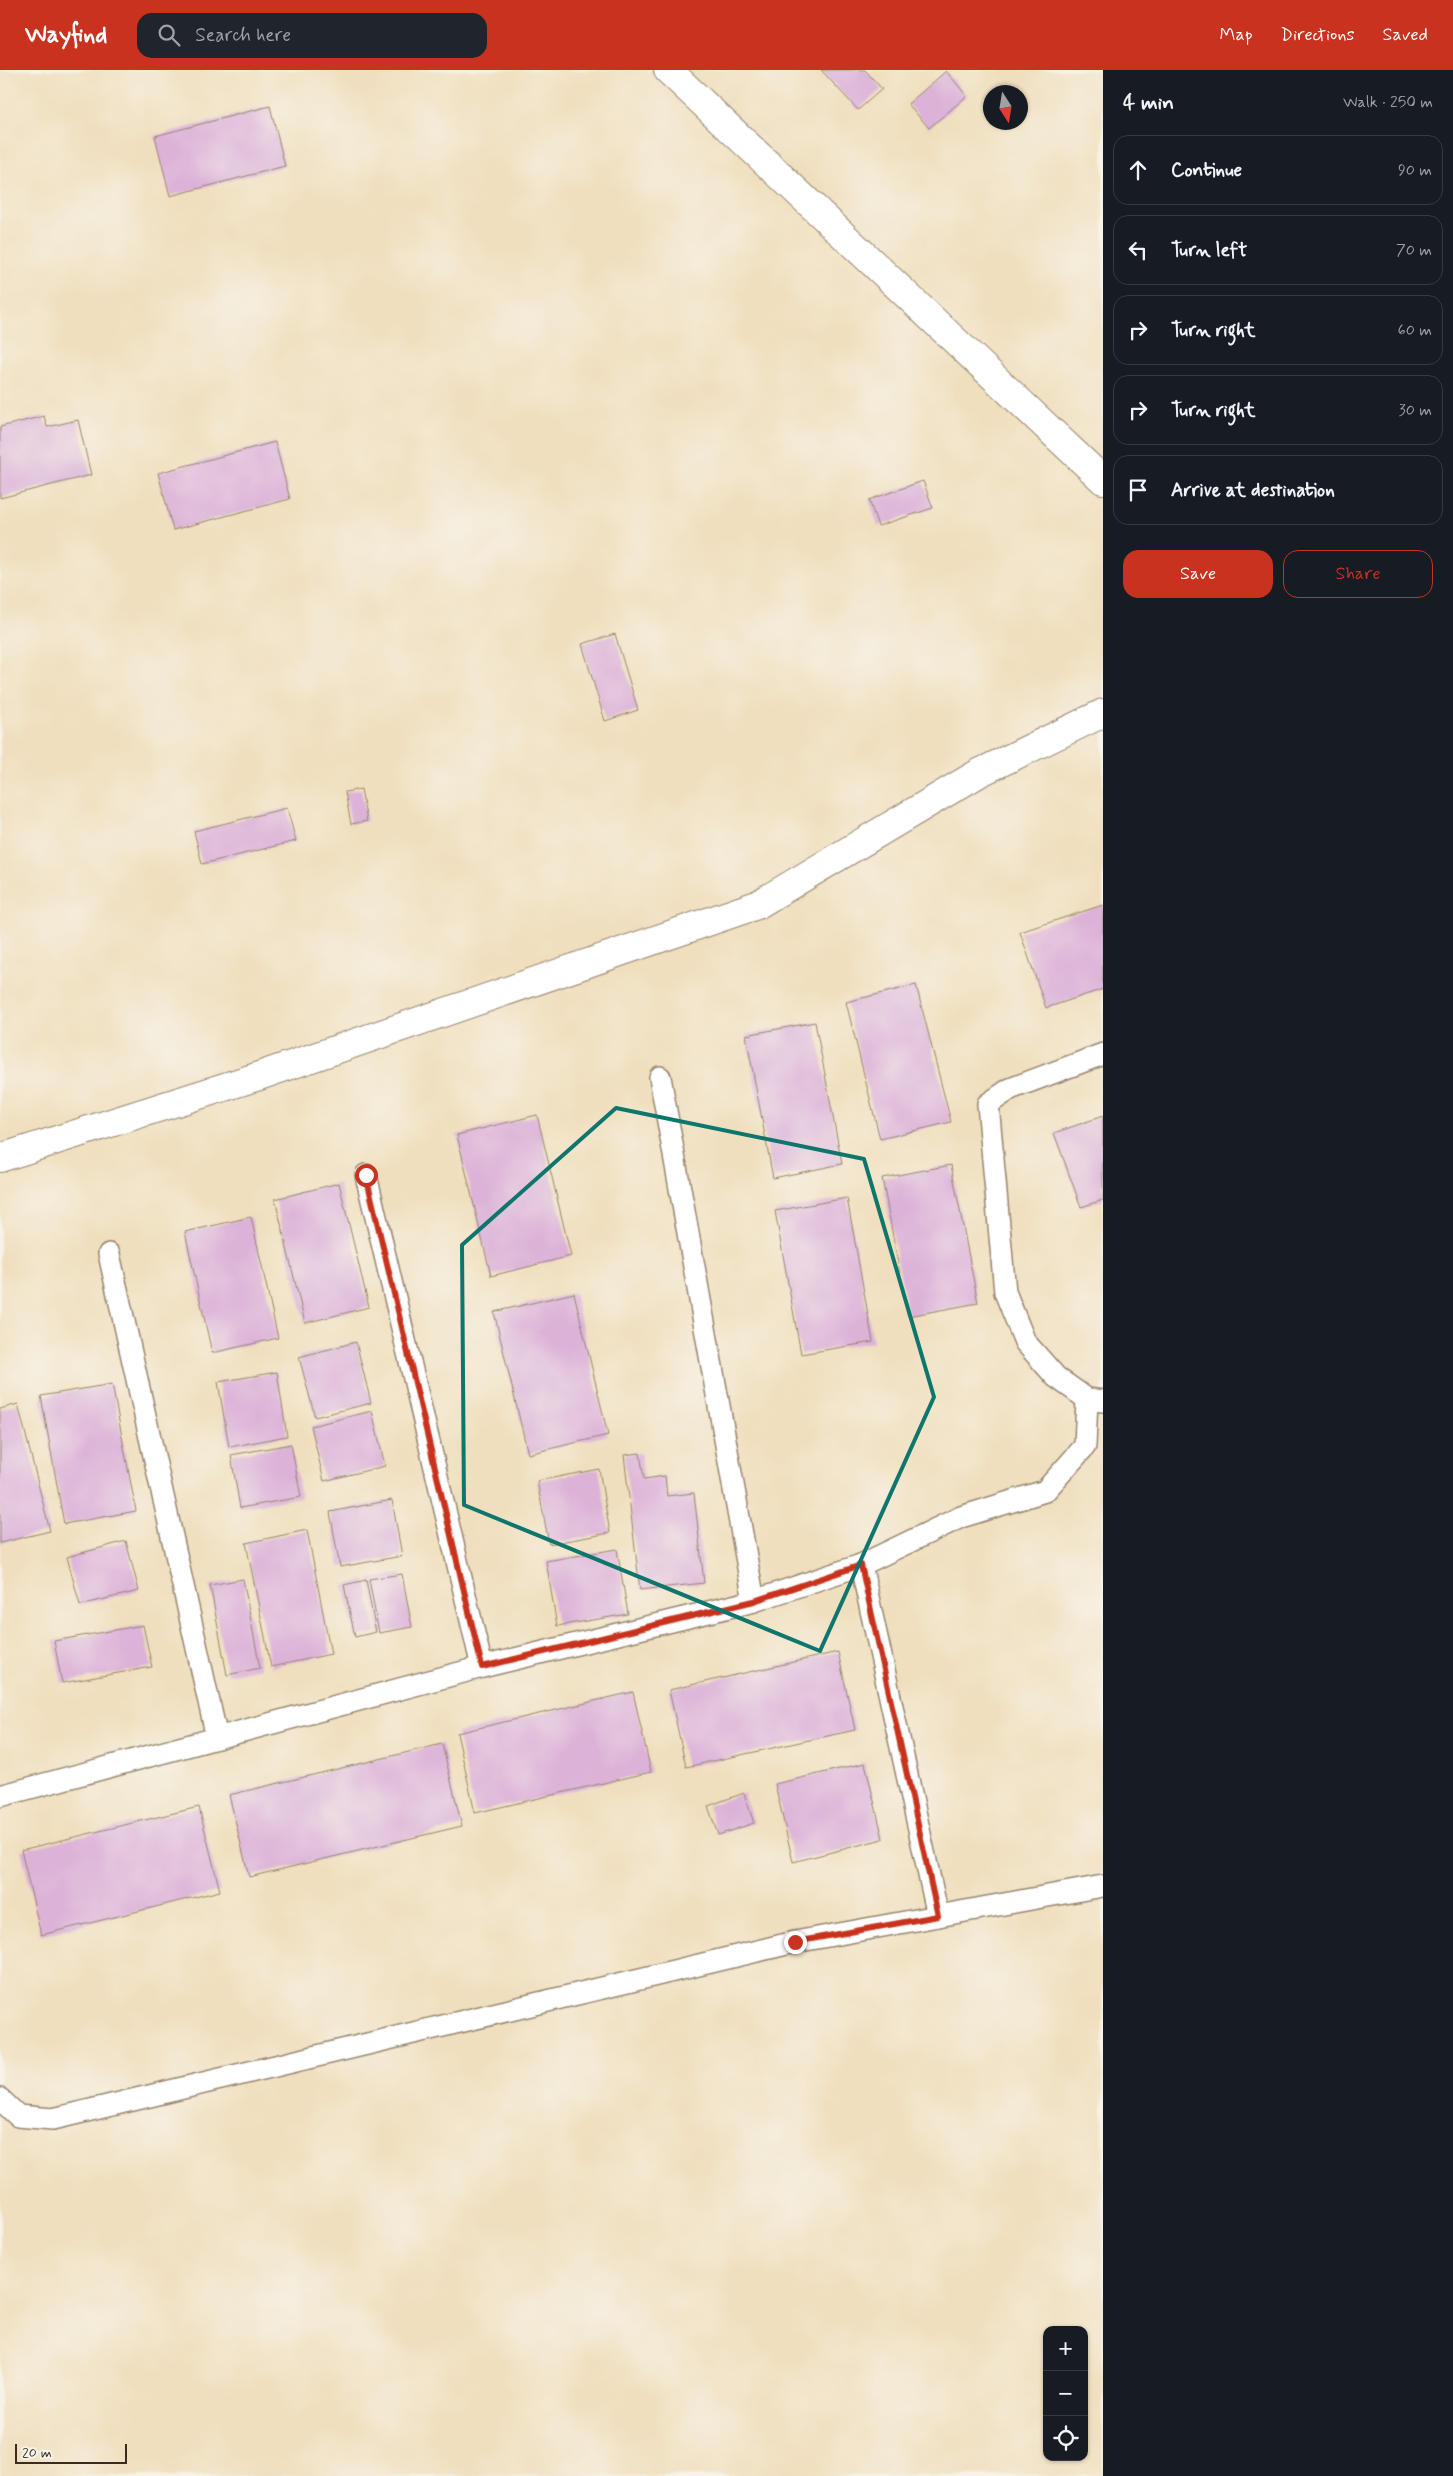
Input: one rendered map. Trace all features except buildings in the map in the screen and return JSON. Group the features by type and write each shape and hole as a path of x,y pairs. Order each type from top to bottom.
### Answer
{"street":[{"path":"668,70 1103,480"},
{"path":"0,1158 256,1077 757,905 979,773 1103,713"}],"lane":[{"path":"0,1796 482,1667 754,1601 861,1565 961,1517 1045,1491 1085,1446 1095,1400 1056,1377 1025,1342 1005,1292 988,1104 1010,1089 1103,1054"},
{"path":"660,1077 754,1601"},
{"path":"366,1175 482,1667"},
{"path":"110,1254 217,1738"},
{"path":"861,1565 938,1916"},
{"path":"0,2099 18,2116 53,2119 795,1942 1103,1886"}],"highlighted area":[{"path":"616,1108 864,1159 934,1397 820,1651 464,1505 462,1245"}],"route":[{"path":"366,1175 482,1667 754,1601 861,1565 938,1916 795,1942"}]}
